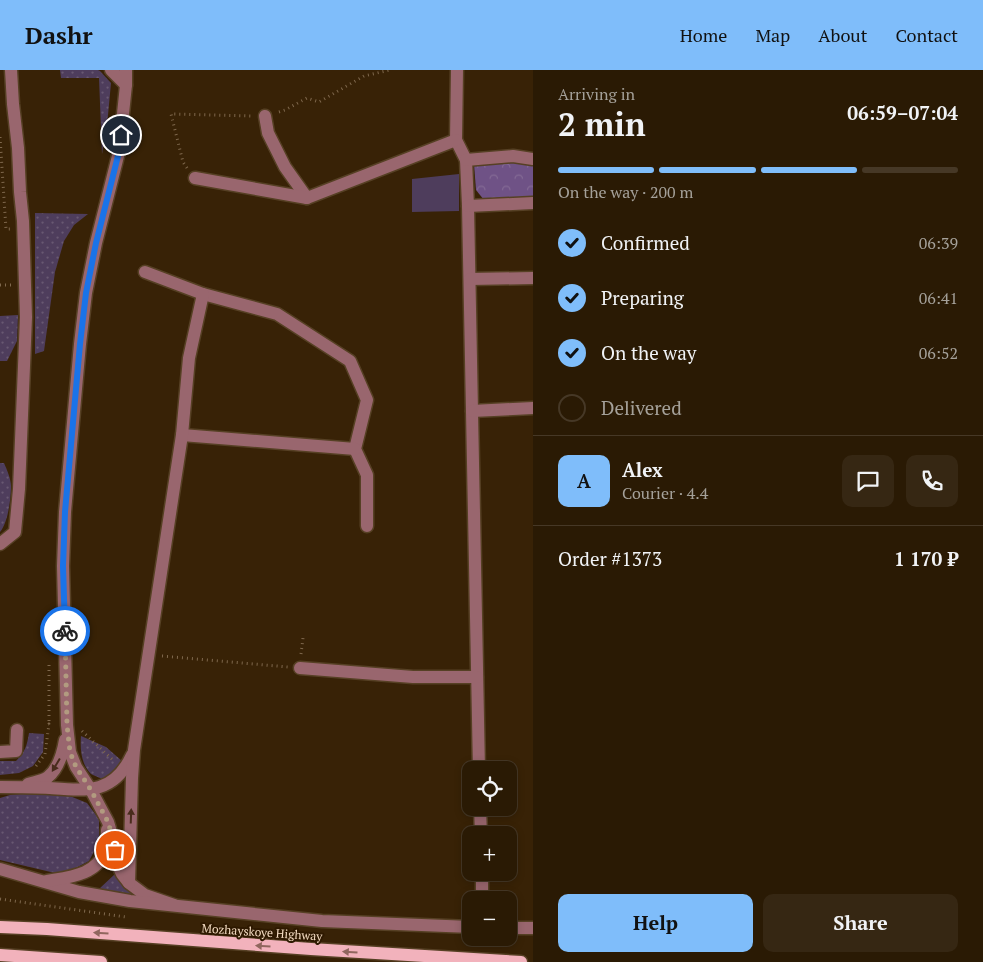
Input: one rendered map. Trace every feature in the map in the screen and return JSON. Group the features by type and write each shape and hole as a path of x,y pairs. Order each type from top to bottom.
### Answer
{"main road":[{"name":"Mozhayskoye Highway","path":"0,927 521,962"},
{"path":"0,954 101,962"}],"street":[{"path":"0,544 15,532 19,489 26,317 23,221 11,70"},
{"path":"111,70 126,85"},
{"path":"126,70 119,152 96,243 86,293 80,344 65,512 67,725 70,752 76,767 108,822 116,861 122,874 129,883 146,895 174,905"},
{"path":"457,70 456,140 466,160 468,206 479,761"},
{"path":"265,116 268,133 285,167 307,198"},
{"path":"195,178 307,198 456,140"},
{"path":"466,160 513,156 533,159"},
{"path":"468,206 533,203"},
{"path":"144,272 202,294 277,314 350,360 367,400 355,449 367,475 367,526"},
{"path":"470,278 533,278"},
{"path":"129,883 134,750 182,436 189,358 202,294"},
{"path":"472,411 533,408"},
{"path":"182,436 355,449"},
{"path":"300,668 413,677 477,678"},
{"path":"22,787 48,777 57,766 63,752 67,725"},
{"path":"0,752 16,751 17,730"},
{"path":"1,787 91,790 116,778 127,766 134,750"},
{"path":"42,882 88,872 99,863 105,850 108,822"},
{"path":"0,869 79,892 130,902 322,920 462,928"},
{"path":"517,928 533,928"}],"path":[{"path":"149,655 300,668"},
{"path":"33,770 46,754 50,724 76,726 123,770"}],"shaded area":[{"path":"60,70 98,70 111,83 102,154 99,78 61,78"},
{"path":"459,174 459,211 412,212 412,179"},
{"path":"35,213 88,214 74,225 64,241 55,272 44,351 35,354"},
{"path":"18,315 17,341 7,361 0,361 0,316"},
{"path":"0,463 4,463 10,477 11,486 7,517 0,532"},
{"path":"29,733 44,734 43,752 33,766 19,773 0,775 0,761 16,761 22,755"},
{"path":"81,736 106,747 122,761 116,771 102,779 91,774 85,766 82,756"},
{"path":"32,793 65,794 87,803 99,819 99,842 89,861 72,870 55,873 0,860 0,798"},
{"path":"115,874 128,888 138,895 130,898 99,889"}],"green space":[{"path":"512,160 533,164 533,198 484,200 476,190 474,164"}],"way so far":[{"path":"65,631 67,725 70,752 76,767 108,822 115,850"}],"route":[{"path":"65,631 63,566 65,512 80,344 86,293 96,243 119,152 121,135"}]}
